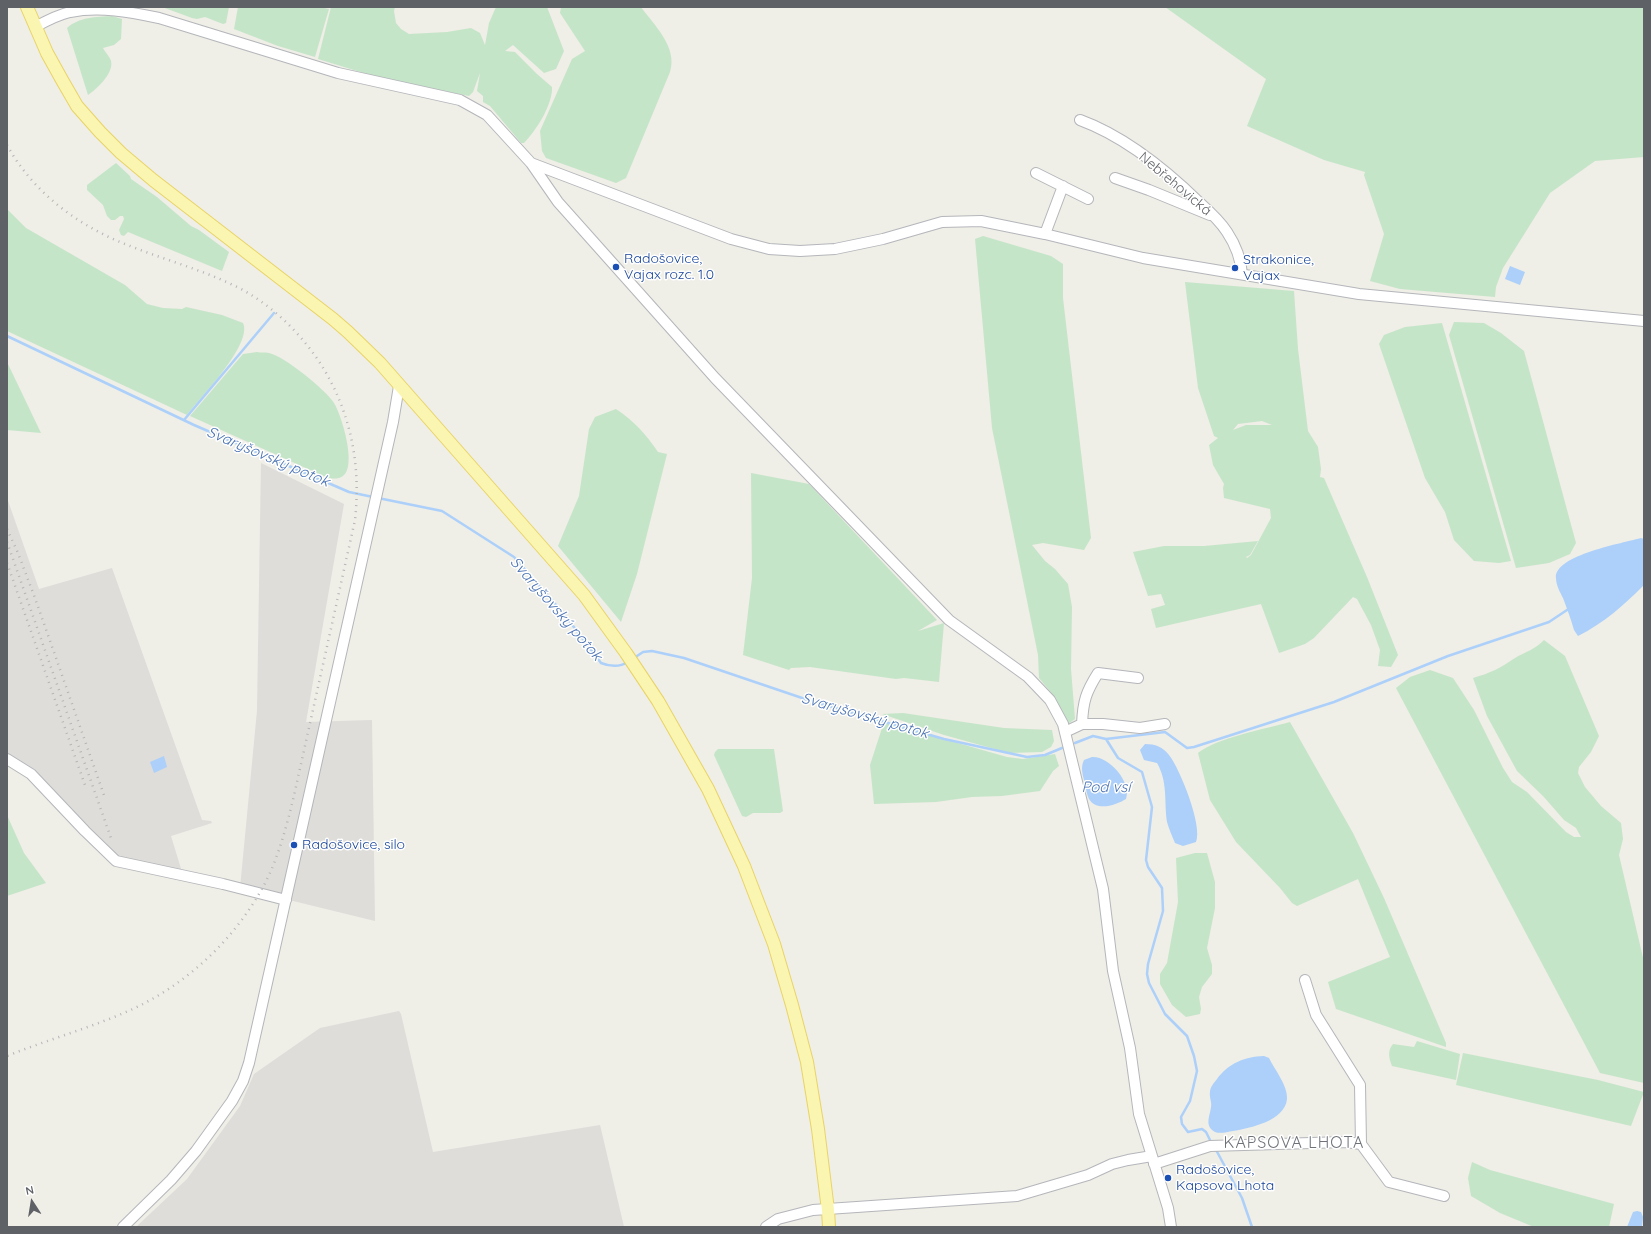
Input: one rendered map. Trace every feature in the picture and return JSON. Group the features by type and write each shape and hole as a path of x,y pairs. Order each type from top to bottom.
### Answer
{"main road":[{"path":"28,7 47,53 77,106 116,148 153,180 338,324 380,364 579,589 635,666 676,731 708,789 744,866 774,944 792,1005 806,1062 818,1129 829,1227"}],"street":[{"path":"35,27 69,12 96,9 134,12 159,18 338,72 460,100 488,115 531,163 558,202 715,378 949,620 1028,677 1050,700 1063,724 1103,888 1113,971 1130,1048 1139,1114 1168,1208 1171,1227"},
{"name":"Nebřehovická","path":"1080,120 1103,130 1148,158 1188,191 1226,230 1232,241 1242,268 1242,274"},
{"path":"531,163 731,239 768,250 800,251 835,249 883,239 942,222 981,221 1045,234 1144,258 1359,294 1644,321"},
{"path":"1036,173 1088,199"},
{"path":"1115,178 1214,216"},
{"path":"1045,234 1063,186"},
{"path":"123,1227 172,1180 196,1152 232,1101 243,1081 249,1063 400,386"},
{"path":"1082,724 1083,704 1088,688 1098,673 1138,678"},
{"path":"1065,732 1082,724 1103,724 1140,728 1165,724"},
{"path":"7,759 27,771 38,780 85,831 116,861 223,884 286,900"},
{"path":"1305,980 1316,1015 1360,1085 1361,1144 1389,1182 1444,1196"},
{"path":"766,1227 778,1219 813,1210 1017,1196 1088,1175 1117,1163 1153,1160 1214,1146 1345,1142 1361,1144"}],"shaded area":[{"path":"261,463 344,504 306,722 372,720 375,921 240,888 257,711"},
{"path":"7,498 39,589 112,568 202,820 211,821 212,823 171,836 182,872 120,858 7,754"},
{"path":"399,1011 401,1014 433,1152 600,1125 624,1227 136,1227 187,1179 240,1106 254,1074 320,1028"}],"green space":[{"path":"162,7 229,7 226,23 223,24 205,17 197,19 192,18"},
{"path":"238,7 320,7 329,9 315,57 278,46 234,29"},
{"path":"331,7 395,7 394,11 396,23 401,29 409,34 447,32 471,28 480,33 485,45 489,23 496,7 547,7 564,51 556,69 544,73 513,45 505,51 515,52 552,87 552,94 547,109 529,138 524,143 521,143 490,106 483,102 483,96 477,91 480,73 473,92 469,96 380,78 318,59"},
{"path":"561,7 641,7 658,29 668,45 671,54 672,63 670,72 626,178 616,183 546,158 542,151 540,131 572,59 585,51 560,13"},
{"path":"1165,7 1644,7 1644,157 1595,161 1550,193 1503,268 1496,287 1495,297 1400,289 1370,281 1384,234 1364,175 1365,172 1324,160 1247,126 1266,79"},
{"path":"112,16 122,19 121,39 114,45 103,48 111,61 110,71 100,85 88,95 67,28 82,20 94,17"},
{"path":"116,163 130,176 131,179 157,197 191,226 199,230 229,252 222,271 128,232 124,236 121,235 119,230 124,219 123,216 120,216 115,220 111,220 107,216 103,205 87,190 87,185"},
{"path":"7,209 26,228 125,285 147,304 163,308 182,309 186,307 222,315 243,323 244,332 233,357 187,415 7,331"},
{"path":"983,236 1051,256 1063,264 1063,298 1091,538 1084,550 1043,543 1032,545 1045,561 1055,569 1068,584 1072,607 1071,669 1075,719 1068,724 1053,695 1039,678 1038,655 992,428 975,239"},
{"path":"1185,282 1294,291 1298,349 1308,431 1318,447 1321,469 1320,477 1324,478 1367,577 1398,655 1391,667 1378,666 1380,650 1371,625 1357,599 1353,597 1314,638 1305,644 1279,653 1261,604 1156,628 1151,609 1165,605 1161,594 1148,596 1133,552 1164,546 1204,546 1258,541 1250,555 1246,557 1247,558 1251,555 1271,518 1270,509 1224,498 1224,484 1213,465 1209,445 1218,438 1214,436 1198,388","holes":["1262,421 1272,425 1246,425 1233,430 1238,424"]},
{"path":"1454,322 1484,323 1501,333 1524,351 1576,543 1570,554 1549,563 1516,568 1449,335"},
{"path":"1442,323 1511,561 1499,563 1474,561 1454,540 1445,512 1425,478 1379,344 1384,335 1405,327"},
{"path":"257,352 276,355 314,382 330,397 341,418 347,441 349,462 347,471 343,476 340,478 328,478 190,416 243,354"},
{"path":"7,362 41,433 7,430"},
{"path":"616,409 639,428 658,452 667,454 637,574 621,622 558,546 579,496 589,429 595,417"},
{"path":"751,473 809,484 937,620 918,631 944,623 939,682 904,678 896,679 810,667 791,668 789,670 743,655 752,578"},
{"path":"1544,640 1565,656 1599,736 1591,752 1579,767 1578,773 1585,787 1601,806 1621,823 1623,839 1619,855 1644,962 1644,1083 1600,1073 1396,688 1410,677 1430,670 1453,678 1474,710 1503,768 1512,782 1527,792 1566,832 1574,837 1581,837 1576,828 1564,820 1543,796 1517,771 1487,716 1473,678 1500,667 1534,648"},
{"path":"903,713 1004,728 1052,730 1054,741 1051,747 1042,752 1009,753 944,735 882,714"},
{"path":"884,722 1007,757 1023,759 1055,754 1059,766 1053,771 1040,791 936,802 874,804 870,765"},
{"path":"1290,722 1353,833 1384,898 1446,1043 1446,1047 1336,1009 1328,982 1390,957 1358,879 1297,906 1292,903 1280,888 1236,842 1210,800 1198,753 1216,743"},
{"path":"718,749 774,749 783,811 780,813 753,813 746,817 742,816 714,755"},
{"path":"7,815 24,853 46,883 7,896"},
{"path":"1195,853 1207,853 1215,882 1215,908 1207,948 1212,965 1212,974 1202,987 1199,997 1201,1009 1200,1014 1186,1017 1172,1005 1160,984 1160,974 1167,963 1178,902 1176,858"},
{"path":"1417,1041 1460,1054 1456,1080 1392,1066 1389,1055 1393,1044 1414,1047"},
{"path":"1463,1053 1598,1080 1644,1092 1631,1126 1456,1085"},
{"path":"1472,1162 1490,1170 1614,1204 1609,1227 1534,1227 1500,1213 1471,1196 1468,1178"}],"water":[{"path":"1510,266 1525,272 1520,285 1505,279"},
{"path":"1641,538 1644,539 1644,585 1613,613 1578,636 1574,630 1563,598 1557,586 1556,578 1558,570 1566,563 1591,551"},
{"path":"1145,744 1155,745 1161,748 1167,752 1174,762 1184,784 1193,811 1197,834 1196,842 1183,846 1175,843 1167,822 1163,777 1157,763 1144,760 1140,750"},
{"path":"164,756 167,767 154,773 150,762"},
{"name":"Pod vsí","path":"1092,757 1105,761 1118,771 1126,785 1126,799 1107,806 1092,803 1087,794 1082,766 1084,760"},
{"path":"1264,1056 1269,1058 1283,1083 1287,1094 1285,1107 1274,1118 1257,1125 1240,1130 1219,1133 1212,1130 1209,1124 1209,1117 1212,1085 1222,1073 1232,1065 1244,1059"},
{"path":"1633,1212 1641,1212 1643,1217 1642,1227 1627,1227"}],"waterway":[{"path":"184,420 274,313"},
{"name":"Svaryšovský potok","path":"7,336 194,425 349,492 373,497"},
{"name":"Svaryšovský potok","path":"378,498 442,511 514,557 564,614 601,663 615,666 628,662"},
{"path":"1106,739 1165,732 1187,748 1194,747 1334,702 1448,656 1549,622 1570,608"},
{"name":"Svaryšovský potok","path":"634,658 643,652 652,651 684,658 808,700 944,739 1027,757 1045,755 1062,748"},
{"name":"Svaryšovský potok","path":"1075,743 1093,736 1106,739 1118,758 1142,772 1152,807 1146,860 1148,867 1162,888 1163,911 1148,964 1147,974 1149,983 1165,1014 1187,1036 1194,1056 1197,1071 1190,1101 1181,1117 1182,1124 1188,1132 1202,1129 1206,1132 1212,1144"},
{"name":"Svaryšovský potok","path":"1215,1148 1242,1198 1252,1227"}],"railway":[{"path":"7,145 18,163 31,179 60,207 76,219 93,229 130,246 229,283 257,299 284,320 307,345 326,373 334,388 341,404 351,436 357,486 355,520 293,800 275,860 259,894 235,929 221,945 206,960 172,987 154,998 119,1015 7,1056"},
{"path":"7,529 35,598 105,798"},
{"path":"7,542 112,841"},
{"path":"7,563 86,788"}],"place":[{"name":"Radošovice, Vajax rozc. 1.0","path":"616,267"},
{"name":"Strakonice, Vajax","path":"1235,268"},
{"name":"Radošovice, silo","path":"294,845"},
{"name":"Radošovice, Kapsova Lhota","path":"1168,1178"}],"district":[{"name":"KAPSOVA LHOTA","path":"1294,1143"}]}
